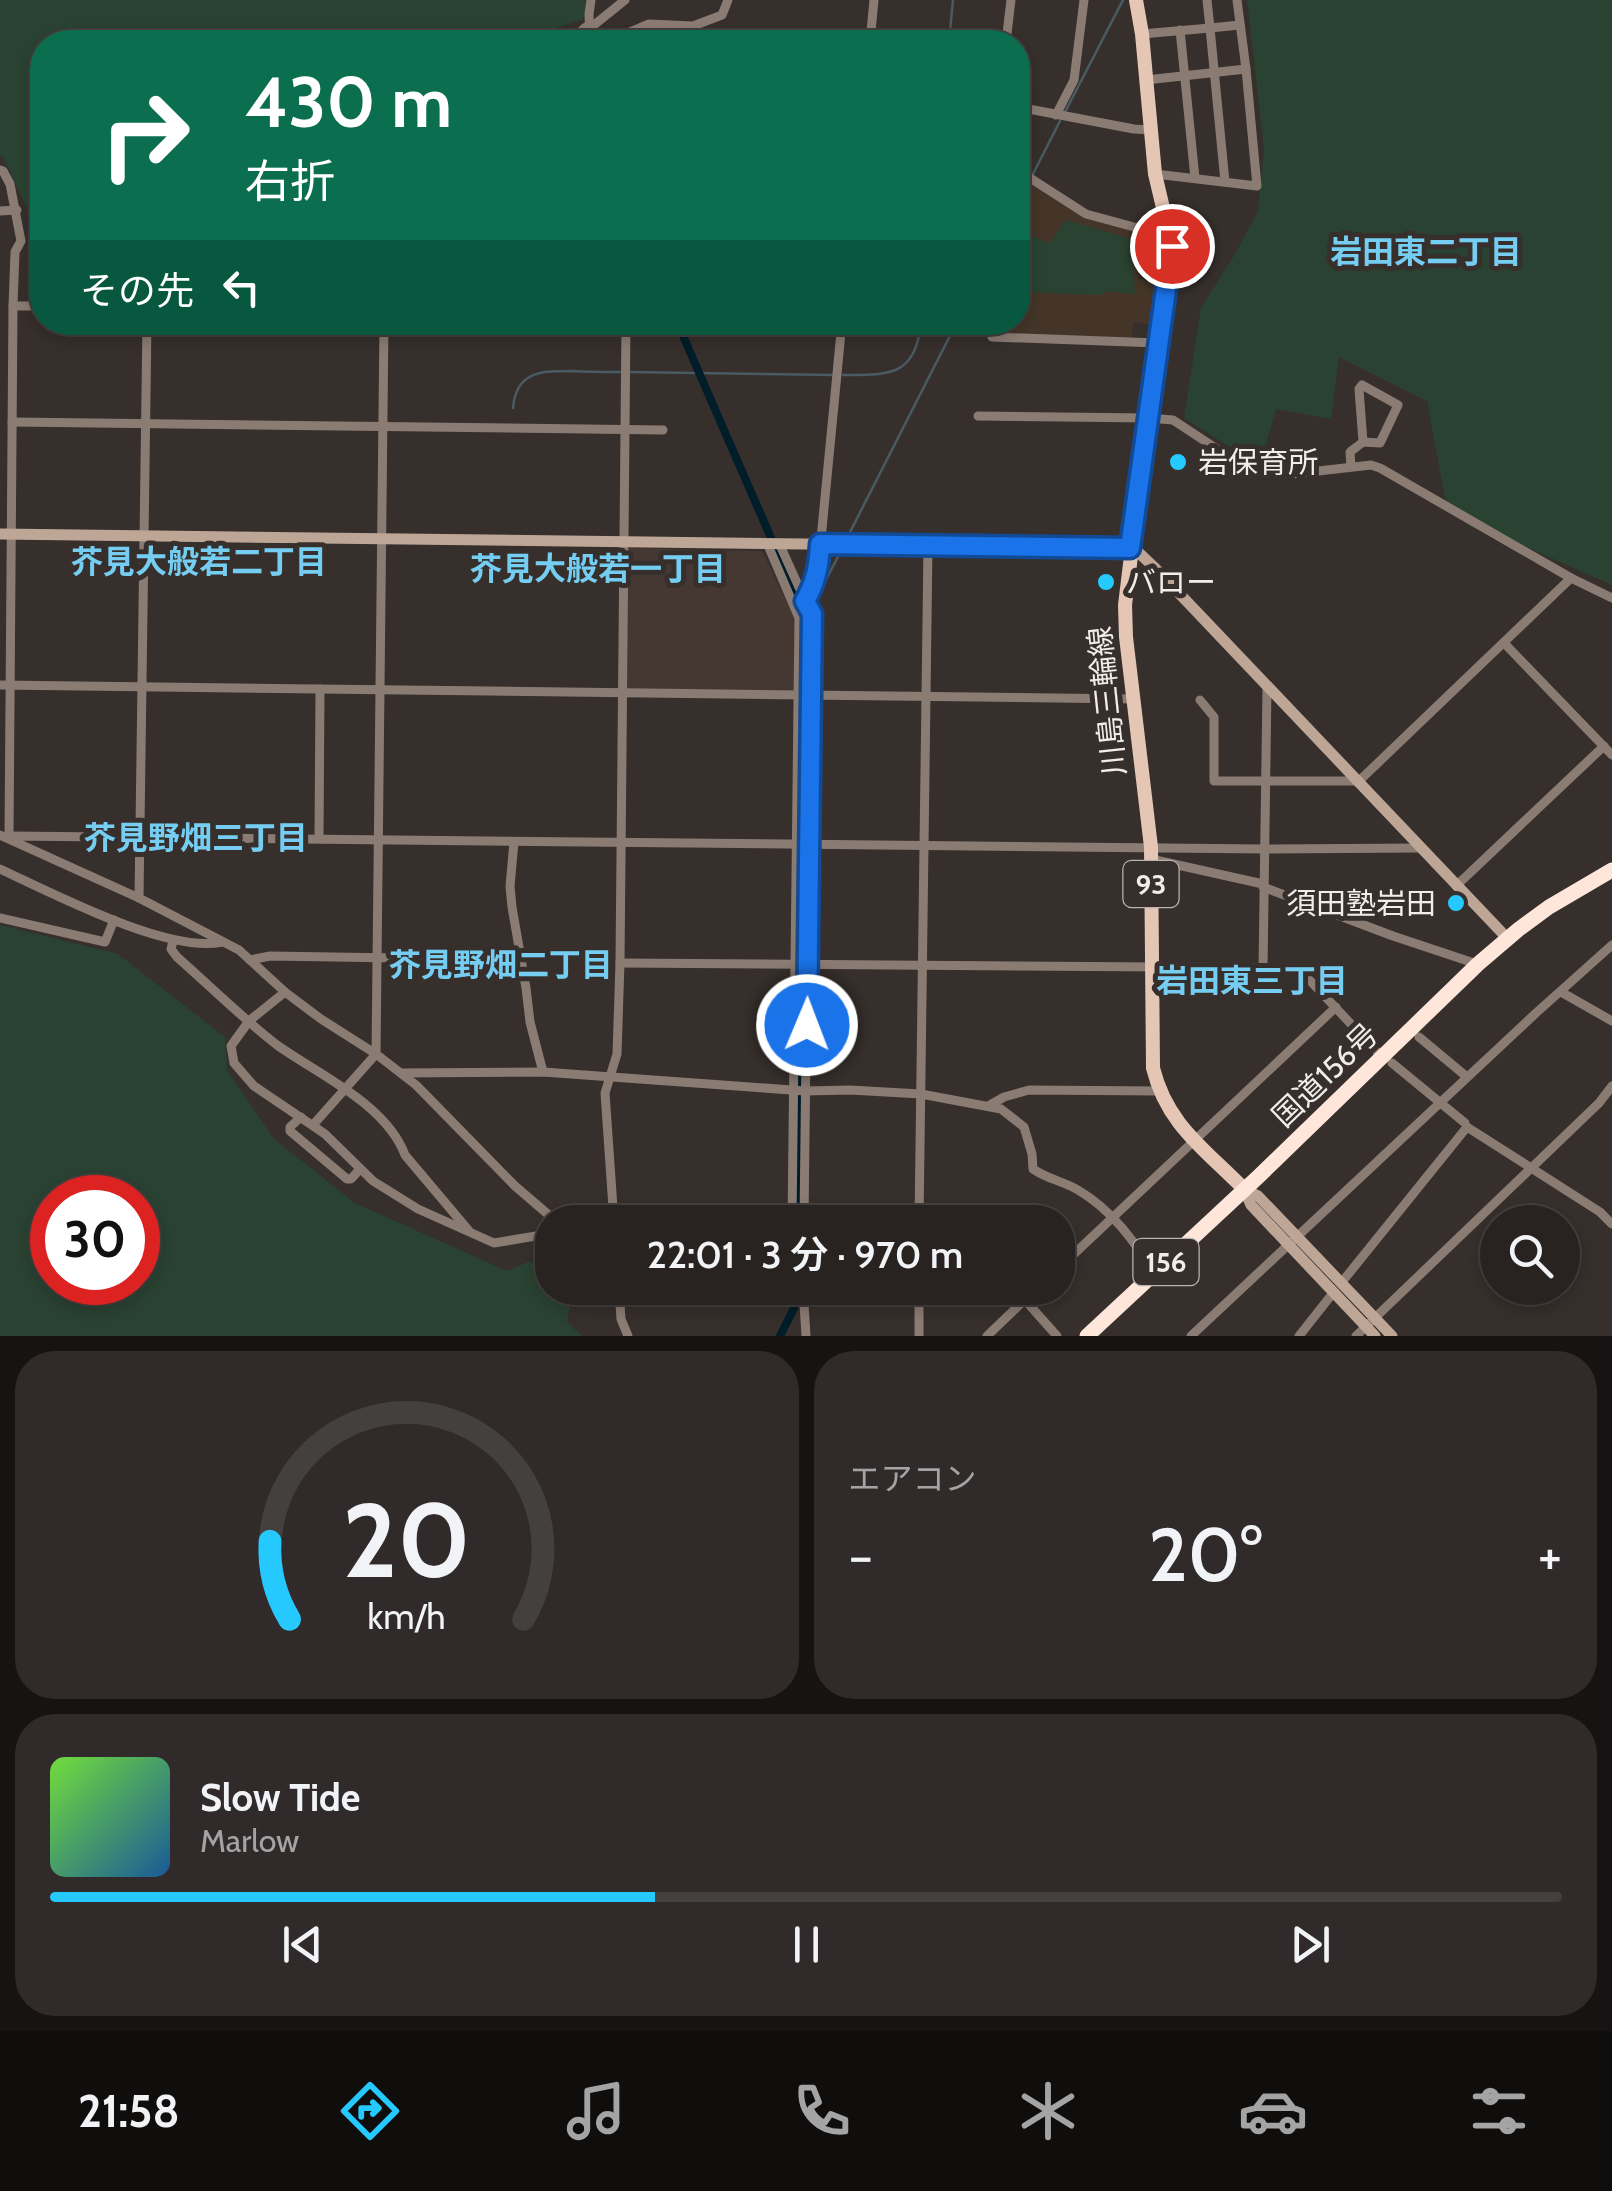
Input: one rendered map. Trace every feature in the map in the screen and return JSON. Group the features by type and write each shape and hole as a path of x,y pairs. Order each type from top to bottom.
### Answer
{"highway":[{"name":"国道156号","path":"1087,1336 1387,1060 1478,964 1550,907 1612,870"}],"main road":[{"name":"川島三輪線","path":"1136,0 1155,174 1171,237 1125,605 1151,853 1153,1068 1158,1091 1176,1122 1244,1188"}],"street":[{"path":"591,0 591,30"},
{"path":"584,30 626,0"},
{"path":"636,30 650,24 693,26 722,15 728,0"},
{"path":"871,30 874,0"},
{"path":"1007,30 1011,0"},
{"path":"1056,115 1074,80 1084,0"},
{"path":"1207,0 1225,182"},
{"path":"1155,174 1256,186 1237,0"},
{"path":"591,25 596,30"},
{"path":"1142,34 1240,25"},
{"path":"1180,30 1194,178"},
{"path":"1146,80 1246,69"},
{"path":"1030,110 1150,130"},
{"path":"0,170 10,184 22,241 15,252 6,534 6,836"},
{"path":"1030,180 1086,214 1171,237"},
{"path":"0,211 17,210"},
{"path":"13,306 30,306"},
{"path":"139,898 147,335"},
{"path":"313,1125 376,1054 384,335"},
{"path":"613,1205 604,1093 617,1054 620,963 626,335"},
{"path":"805,601 818,570 841,335"},
{"path":"992,338 1158,343"},
{"path":"0,358 13,358"},
{"path":"1351,466 1350,452 1363,442 1380,443 1398,405 1362,385 1359,388 1363,442"},
{"path":"978,416 1173,420 1224,453 1260,470 1292,474 1371,465 1612,598"},
{"path":"12,422 663,430"},
{"path":"6,534 1130,548 1156,569 1508,938"},
{"path":"773,543 812,614 808,963 792,1205"},
{"path":"773,543 799,618 795,964 804,1205"},
{"path":"920,1205 928,545"},
{"path":"1200,700 1214,718 1214,781 1359,782 1571,578"},
{"path":"1504,643 1612,755"},
{"path":"5,685 1133,699"},
{"path":"1263,969 1267,687"},
{"path":"319,838 320,689"},
{"path":"1456,886 1604,746"},
{"path":"6,836 925,845 1151,853 1420,848"},
{"path":"6,836 240,950 285,992 416,1084 536,1205"},
{"path":"514,842 511,896 530,1022 544,1072"},
{"path":"1151,853 1263,886 1478,964"},
{"path":"0,869 114,920 172,940 210,945 223,942"},
{"path":"0,918 105,942 114,920"},
{"path":"172,940 171,948 177,957 249,1021 362,1101 392,1132 406,1155 473,1235"},
{"path":"1191,1336 1612,945"},
{"path":"1602,954 1612,962"},
{"path":"250,960 270,956 522,960"},
{"path":"620,963 1295,968 1387,1060 1465,1124"},
{"path":"285,992 249,1021 231,1046 234,1063 254,1086 313,1125 373,1180 418,1209 494,1243 535,1236"},
{"path":"1562,992 1612,1021"},
{"path":"1075,1252 1336,1007"},
{"path":"1419,1037 1467,1077"},
{"path":"401,1073 544,1072 800,1090 921,1094 990,1106 1001,1109 1024,1127 1033,1169 1076,1188 1113,1216 1130,1234 1154,1273"},
{"path":"1368,1329 1612,1086"},
{"path":"990,1106 1004,1097 1029,1090 1158,1091"},
{"path":"301,1117 290,1131 348,1180 360,1169"},
{"path":"1299,1336 1467,1126 1600,1212 1612,1224"},
{"path":"1244,1188 1258,1196 1292,1240 1338,1287 1368,1329 1392,1336"},
{"path":"620,1305 628,1336"},
{"path":"800,1305 806,1336"},
{"path":"919,1305 919,1336"},
{"path":"988,1336 1021,1305"},
{"path":"1030,1305 1057,1336"}],"shaded area":[{"path":"1032,183 1082,216 1137,232 1139,279 1165,279 1156,326 1133,322 1132,338 984,335 1030,335"},
{"path":"630,548 762,551 796,620 794,690 627,687"}],"green space":[{"path":"0,0 587,0 583,20 547,30 30,30 30,213 0,156"},
{"path":"1247,0 1612,0 1612,585 1469,526 1445,498 1427,401 1339,357 1331,419 1276,409 1261,462 1252,461 1184,418 1201,308 1258,211 1264,149"},
{"path":"1066,220 1132,239 1135,294 1030,292 1030,235 1049,244"},
{"path":"0,925 118,954 225,1037 227,1070 274,1139 355,1203 507,1271 530,1261 535,1266 535,1305 569,1305 567,1322 582,1336 0,1336"}],"waterway":[{"path":"950,30 953,0"},
{"path":"1064,114 1123,0"},
{"path":"1032,176 1060,121"},
{"path":"683,335 805,616 803,958"},
{"path":"843,375 897,369 913,353 919,335"},
{"path":"846,540 950,335"},
{"path":"513,408 519,387 532,376 560,371 620,372"},
{"path":"628,372 835,375"},
{"path":"812,607 843,547"},
{"path":"799,1205 801,1062"},
{"path":"780,1336 795,1305"}],"place":[{"name":"岩保育所","path":"1178,462"},
{"name":"バロー","path":"1106,582"},
{"name":"須田塾岩田","path":"1456,903"}],"district":[{"name":"岩田東二丁目","path":"1426,251"},
{"name":"芥見大般若二丁目","path":"199,561"},
{"name":"芥見大般若一丁目","path":"598,568"},
{"name":"芥見野畑三丁目","path":"196,837"},
{"name":"芥見野畑二丁目","path":"501,964"},
{"name":"岩田東三丁目","path":"1252,980"}],"route":[{"path":"807,1025 812,614 805,601 814,586 820,544 1130,548 1172,246"}]}
